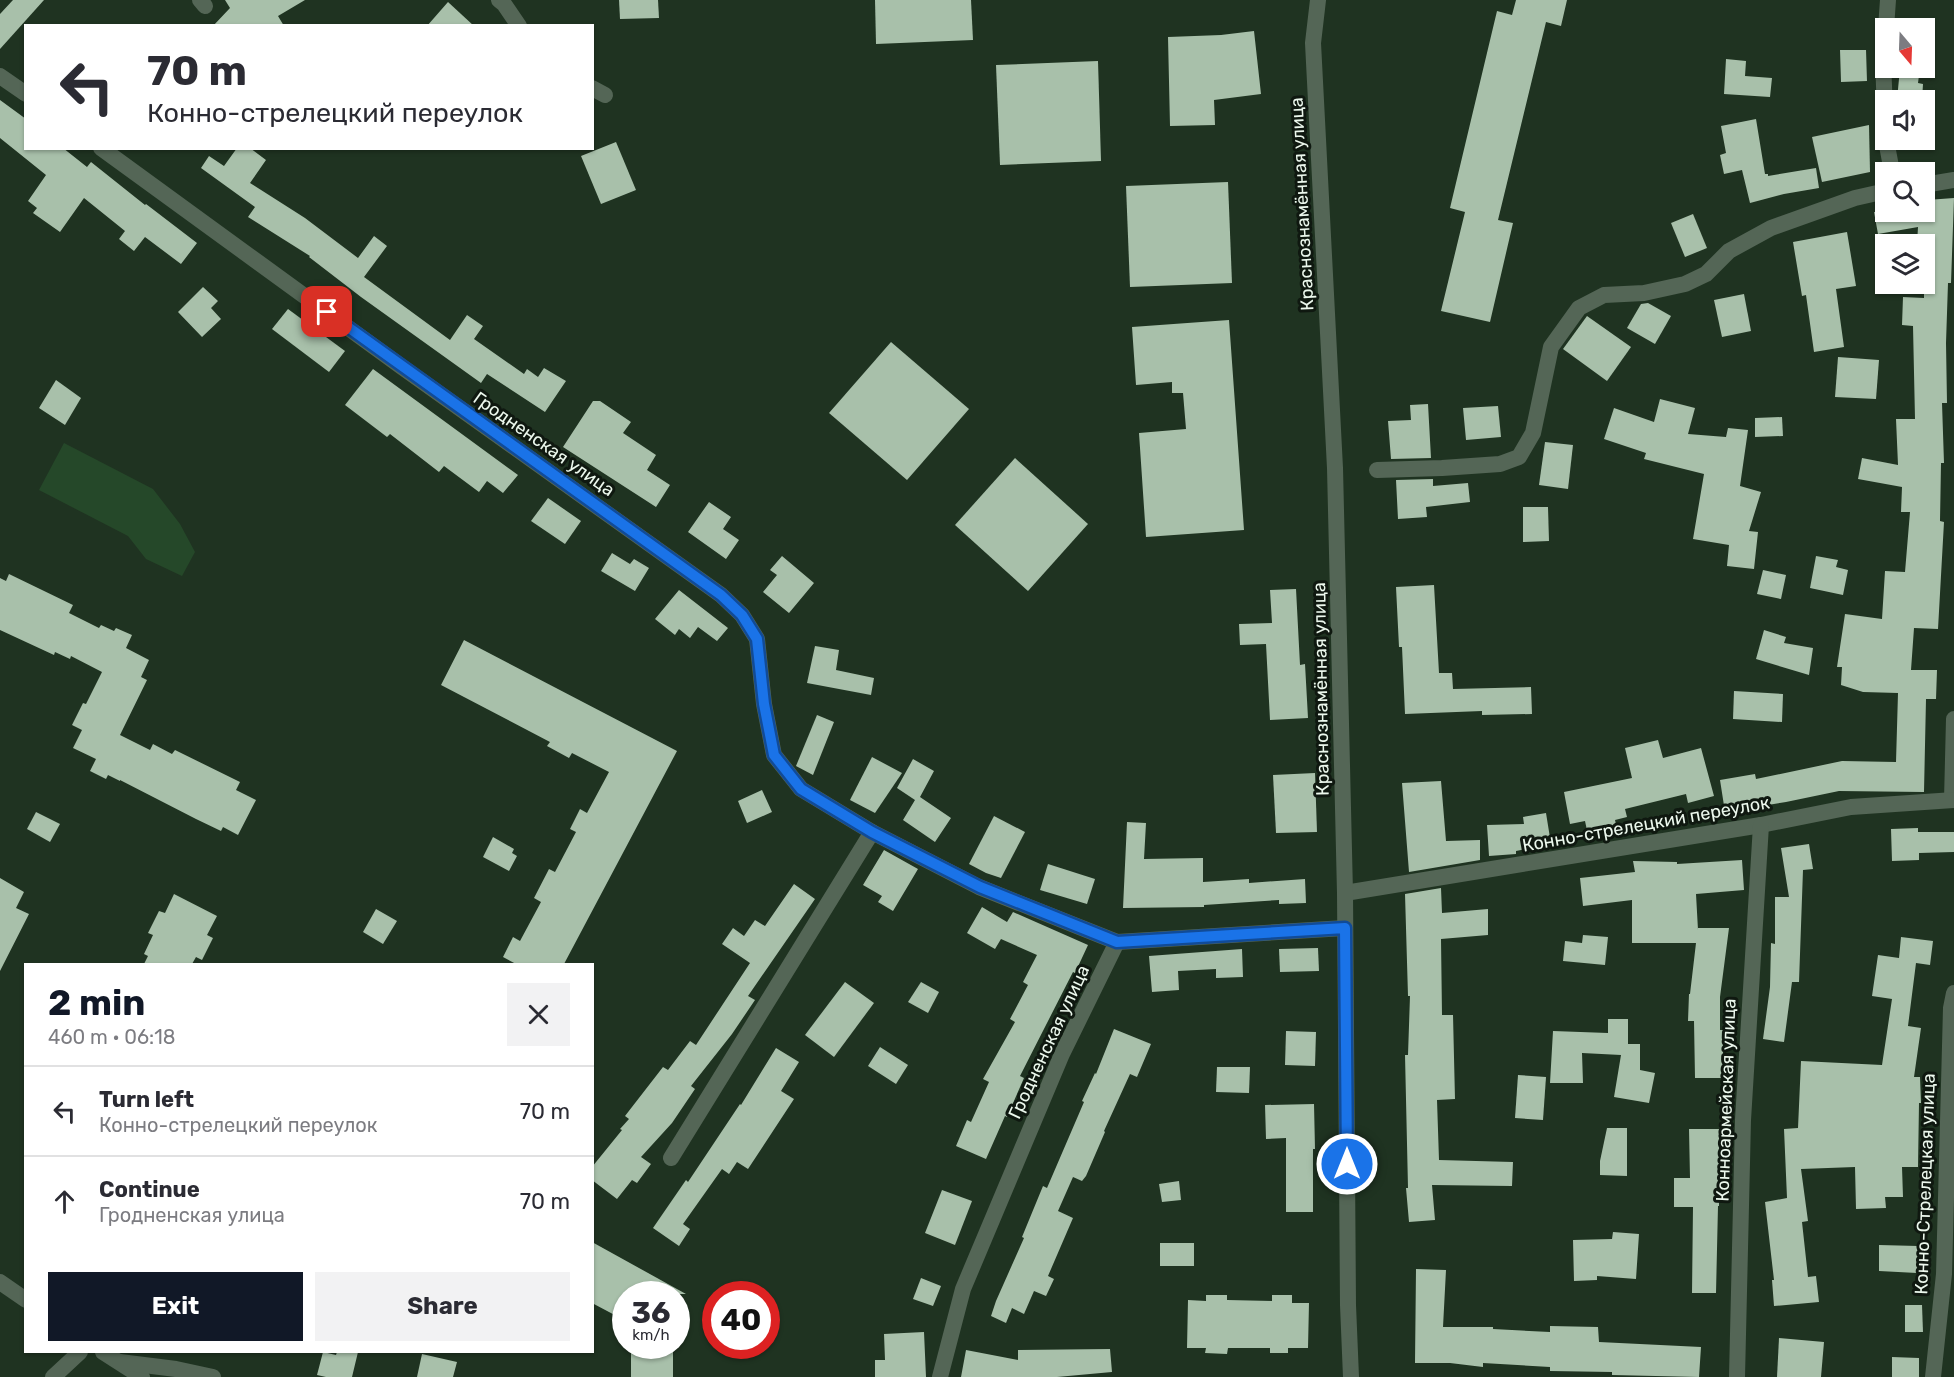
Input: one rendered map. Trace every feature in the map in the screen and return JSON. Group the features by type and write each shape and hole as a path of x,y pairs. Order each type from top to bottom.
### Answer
{"street":[{"path":"499,0 518,24"},
{"name":"Краснознамённая улица","path":"1318,0 1313,43 1335,468 1345,893 1348,1305 1351,1377"},
{"path":"1887,18 1888,0"},
{"path":"0,76 24,93"},
{"name":"Гродненская улица","path":"104,150 721,595 742,615 757,639 764,704 774,755 801,789 872,832 980,887 1117,942 1062,1054 963,1289 940,1377"},
{"path":"1935,183 1954,180"},
{"path":"1377,470 1491,465 1519,457 1533,433 1551,347 1579,308 1604,295 1644,293 1685,284 1706,274 1729,251 1771,228 1855,198 1875,193"},
{"path":"1953,800 1954,719"},
{"name":"Конно-стрелецкий переулок","path":"1345,893 1761,825 1851,807 1953,800"},
{"name":"Конноармейская улица","path":"1737,1377 1743,1120 1761,825"},
{"path":"671,1158 872,832"},
{"path":"1117,942 1345,928"},
{"name":"Конно-Стрелецкая улица","path":"1933,1377 1944,1274 1951,1008 1954,993"},
{"path":"0,1282 24,1299"},
{"path":"53,1377 79,1353"},
{"path":"105,1353 142,1377"},
{"path":"120,1362 176,1369 213,1377"}],"green space":[{"path":"64,443 153,489 180,524 195,552 182,576 146,559 128,536 39,490"}],"building":[{"path":"13,0 44,0 0,49 0,14"},
{"path":"225,0 305,0 278,16 283,24 215,24 230,8"},
{"path":"619,0 658,0 659,18 620,19"},
{"path":"875,0 971,0 973,40 876,44"},
{"path":"1516,0 1567,0 1561,26 1546,22 1498,220 1513,223 1490,322 1441,311 1465,212 1450,208 1497,11 1512,15"},
{"path":"448,2 472,24 429,24"},
{"path":"1254,31 1261,94 1214,100 1215,125 1170,126 1168,37"},
{"path":"1840,50 1866,50 1867,81 1841,82"},
{"path":"1726,59 1746,61 1745,76 1772,78 1770,97 1724,94"},
{"path":"1098,61 1101,161 1000,165 996,65"},
{"path":"1899,78 1919,78 1918,83 1923,84 1923,90 1898,90"},
{"path":"0,100 24,118 24,150 66,150 87,167 91,162 197,243 181,264 145,237 134,251 119,239 125,231 84,198 60,232 33,213 37,208 28,201 46,175 0,138"},
{"path":"1756,119 1765,174 1768,176 1816,168 1819,188 1750,203 1742,170 1724,174 1720,155 1726,153 1721,126"},
{"path":"1869,125 1870,172 1822,182 1812,137"},
{"path":"616,142 636,190 601,204 581,156"},
{"path":"236,150 253,150 266,160 250,183 305,218 358,258 374,236 387,246 364,277 450,340 467,315 483,326 474,339 524,374 527,369 538,377 544,368 566,381 545,412 487,374 481,383 361,297 310,256 248,217 255,207 201,168 209,156 224,166"},
{"path":"1228,182 1232,283 1130,287 1126,186"},
{"path":"1954,198 1951,283 1948,283 1947,403 1942,403 1944,463 1941,463 1940,521 1944,522 1938,629 1914,628 1911,670 1937,670 1936,699 1926,699 1924,792 1839,791 1725,812 1720,780 1755,774 1756,779 1842,761 1896,762 1898,693 1863,692 1841,685 1842,667 1837,667 1845,614 1882,619 1885,571 1905,572 1910,512 1901,512 1902,487 1858,479 1862,458 1898,465 1896,419 1915,419 1913,326 1902,325 1903,297 1924,298 1924,294 1935,294 1935,234 1918,234 1918,227 1878,234 1876,222 1935,222 1935,199"},
{"path":"1693,214 1707,248 1685,257 1671,223"},
{"path":"1847,232 1856,286 1836,289 1844,347 1814,352 1806,295 1802,296 1793,242"},
{"path":"203,287 218,301 211,308 221,319 202,337 178,312"},
{"path":"1744,294 1751,331 1722,337 1714,300"},
{"path":"1648,303 1671,316 1655,344 1627,328 1641,304"},
{"path":"288,309 345,351 329,372 272,329"},
{"path":"1587,316 1631,347 1607,381 1563,349"},
{"path":"1229,320 1244,530 1146,537 1139,433 1186,429 1183,393 1172,393 1172,382 1136,385 1132,327"},
{"path":"891,342 969,409 907,480 829,413"},
{"path":"1838,357 1879,360 1876,399 1835,397"},
{"path":"373,369 518,475 503,493 487,481 479,492 444,466 439,472 390,434 387,437 345,405"},
{"path":"56,380 81,398 65,425 39,408"},
{"path":"1660,399 1695,408 1688,434 1726,437 1728,428 1748,430 1740,486 1761,492 1749,531 1758,532 1754,569 1727,566 1729,545 1693,539 1704,474 1644,459 1646,453 1604,439 1614,408 1654,422"},
{"path":"593,401 600,401 631,422 623,433 656,455 647,470 670,485 656,507 563,447"},
{"path":"1428,404 1431,458 1391,459 1388,421 1411,420 1410,405"},
{"path":"1498,406 1501,437 1466,440 1463,408"},
{"path":"1782,417 1783,436 1755,437 1755,418"},
{"path":"1545,442 1573,445 1568,489 1539,485"},
{"path":"1015,458 1088,524 1028,591 955,525"},
{"path":"1433,479 1433,486 1468,483 1470,502 1426,507 1427,517 1398,519 1396,480"},
{"path":"548,498 581,521 565,544 531,521"},
{"path":"709,502 731,517 723,529 739,540 726,559 688,532"},
{"path":"1523,507 1548,507 1549,541 1523,542"},
{"path":"612,553 630,564 634,559 649,568 635,591 601,571"},
{"path":"782,556 814,583 789,613 763,592 777,575 770,570"},
{"path":"1816,556 1838,560 1836,567 1848,570 1843,595 1810,588"},
{"path":"1763,570 1786,575 1781,599 1757,594"},
{"path":"9,574 73,605 69,613 99,628 101,625 114,631 116,628 132,635 126,648 149,660 141,677 147,680 120,735 150,750 153,744 172,754 175,750 240,782 236,790 256,800 238,835 223,827 221,831 120,780 108,775 106,779 90,771 96,759 73,748 82,730 72,725 83,703 86,704 102,672 71,656 70,659 55,652 54,655 0,630 0,578 6,581"},
{"path":"1434,585 1439,673 1452,673 1453,689 1531,687 1532,714 1482,715 1482,711 1405,714 1396,587"},
{"path":"1296,589 1300,665 1305,664 1308,718 1270,720 1266,644 1240,645 1239,624 1272,623 1270,590"},
{"path":"679,590 728,628 717,641 698,627 690,638 679,629 675,635 655,619"},
{"path":"1764,630 1786,637 1784,643 1813,648 1809,675 1756,659"},
{"path":"464,640 677,751 565,963 514,963 503,957 513,937 520,941 541,902 534,898 549,869 555,872 576,832 570,829 580,809 587,813 609,772 572,753 569,758 547,746 550,742 441,685"},
{"path":"815,646 839,650 836,670 874,678 871,695 807,683"},
{"path":"1734,691 1783,694 1782,722 1733,719"},
{"path":"817,715 834,722 813,775 796,766"},
{"path":"1658,740 1663,758 1701,748 1714,796 1688,803 1686,794 1625,809 1627,817 1615,820 1617,829 1588,835 1585,821 1570,824 1564,792 1632,778 1625,748"},
{"path":"872,757 902,773 875,813 850,800"},
{"path":"913,759 934,771 920,797 951,818 935,842 903,820 915,800 897,788"},
{"path":"1315,773 1317,832 1276,833 1273,775"},
{"path":"1441,781 1446,841 1480,840 1480,860 1409,872 1402,783"},
{"path":"762,790 772,812 747,823 738,801"},
{"path":"36,812 60,824 50,842 27,829"},
{"path":"1546,813 1551,844 1516,851 1516,854 1489,856 1487,825 1524,824 1523,817"},
{"path":"994,816 1025,832 1001,878 969,864"},
{"path":"1127,822 1146,823 1144,859 1203,858 1203,882 1249,879 1249,883 1305,879 1306,903 1279,904 1279,900 1204,905 1204,907 1123,908"},
{"path":"1918,828 1918,832 1954,832 1954,852 1919,853 1919,860 1892,861 1891,829"},
{"path":"493,837 514,849 512,853 517,856 509,871 483,857"},
{"path":"1809,844 1813,869 1803,870 1799,982 1792,982 1784,1042 1763,1039 1770,987 1771,943 1775,944 1775,897 1789,897 1781,848"},
{"path":"884,850 918,869 893,911 878,902 882,896 863,885"},
{"path":"1742,860 1744,890 1696,894 1698,930 1698,928 1729,928 1720,997 1723,1078 1695,1078 1694,1021 1688,1021 1696,943 1632,943 1632,900 1583,906 1580,878 1635,872 1633,861 1677,862 1677,864"},
{"path":"1048,864 1095,879 1087,904 1040,890"},
{"path":"0,878 24,892 16,908 29,914 0,971"},
{"path":"794,884 815,899 748,996 755,1000 732,1034 691,1086 695,1089 672,1123 641,1157 651,1164 637,1183 632,1180 617,1199 594,1182 594,1165 622,1130 620,1129 629,1119 625,1116 663,1067 668,1070 690,1041 696,1045 750,963 722,944 733,928 744,936 755,920 765,926"},
{"path":"1441,888 1442,913 1488,909 1488,935 1441,939 1442,1015 1453,1015 1455,1099 1437,1100 1439,1160 1513,1162 1512,1186 1432,1185 1435,1220 1409,1222 1406,1188 1408,1188 1405,1055 1408,1055 1410,996 1408,996 1405,894"},
{"path":"174,894 217,916 207,935 213,938 202,960 196,957 193,963 144,963 148,956 144,954 153,935 148,933 159,911 165,913"},
{"path":"982,907 1007,922 1013,912 1088,945 1020,1076 1024,1078 986,1159 956,1146 967,1120 971,1122 989,1082 983,1079 1015,1022 1010,1019 1028,985 1023,982 1037,955 1001,939 995,949 967,933"},
{"path":"376,909 397,921 383,944 363,932"},
{"path":"1583,935 1608,937 1605,965 1563,961 1565,941 1582,943"},
{"path":"1901,937 1933,941 1930,965 1916,963 1908,1026 1921,1028 1914,1077 1920,1077 1918,1167 1902,1167 1903,1197 1885,1197 1886,1208 1856,1209 1855,1167 1801,1169 1808,1221 1802,1222 1808,1277 1816,1276 1819,1302 1774,1306 1772,1280 1774,1280 1765,1202 1787,1198 1784,1129 1798,1128 1801,1061 1882,1065 1892,999 1872,996 1878,955 1899,958"},
{"path":"1318,948 1319,971 1280,972 1279,949"},
{"path":"1242,949 1243,977 1216,978 1216,969 1178,971 1179,990 1152,992 1149,956"},
{"path":"845,982 874,1003 834,1057 805,1035"},
{"path":"921,982 939,992 928,1013 908,1002"},
{"path":"1608,1019 1628,1019 1628,1044 1640,1044 1640,1070 1655,1073 1649,1103 1614,1097 1621,1055 1582,1053 1583,1083 1550,1083 1553,1031 1608,1033"},
{"path":"1114,1029 1151,1044 1137,1077 1130,1074 1086,1176 1082,1181 1073,1177 1058,1211 1073,1218 1048,1276 1054,1279 1046,1296 1034,1291 1024,1314 1012,1308 1006,1323 991,1316 996,1301 1024,1238 1022,1237 1043,1186 1047,1188"},
{"path":"1286,1031 1316,1032 1315,1066 1285,1065"},
{"path":"880,1047 908,1065 896,1084 868,1066"},
{"path":"776,1048 799,1062 781,1091 794,1099 748,1169 737,1162 729,1174 722,1169 683,1224 690,1229 679,1246 653,1228 741,1105"},
{"path":"1217,1067 1250,1067 1249,1093 1216,1092"},
{"path":"1518,1075 1546,1077 1543,1120 1515,1118"},
{"path":"1314,1104 1313,1212 1286,1212 1286,1138 1266,1139 1265,1105"},
{"path":"1607,1128 1627,1128 1627,1176 1600,1175 1600,1161"},
{"path":"1689,1129 1719,1129 1716,1293 1692,1293 1693,1207 1674,1207 1674,1178 1690,1178"},
{"path":"1179,1181 1181,1200 1162,1202 1159,1184"},
{"path":"942,1190 972,1201 955,1245 925,1233"},
{"path":"1613,1232 1639,1234 1636,1279 1597,1276 1597,1280 1574,1281 1573,1240 1612,1239"},
{"path":"594,1243 662,1281 612,1281 612,1314 594,1304"},
{"path":"1160,1243 1194,1243 1194,1266 1160,1266"},
{"path":"1879,1245 1918,1246 1917,1273 1879,1271"},
{"path":"1416,1269 1446,1270 1443,1327 1493,1327 1493,1329 1550,1332 1550,1326 1598,1327 1599,1342 1701,1347 1699,1377 1550,1371 1550,1367 1483,1363 1483,1367 1450,1363 1415,1363"},
{"path":"921,1278 941,1286 933,1306 913,1299"},
{"path":"1206,1295 1227,1295 1227,1300 1272,1301 1272,1295 1292,1295 1292,1303 1309,1303 1308,1348 1288,1348 1288,1353 1270,1353 1270,1348 1228,1348 1227,1354 1205,1353 1206,1348 1187,1348 1188,1300 1206,1301"},
{"path":"1905,1305 1922,1305 1923,1332 1905,1332"},
{"path":"924,1332 926,1377 875,1377 875,1360 885,1360 884,1334"},
{"path":"1779,1338 1824,1342 1821,1377 1777,1377"},
{"path":"1110,1349 1112,1372 1057,1377 961,1377 966,1350 1018,1360 1018,1350"},
{"path":"323,1353 336,1355 337,1353 358,1353 352,1377 317,1375"},
{"path":"422,1354 457,1362 453,1377 417,1377"},
{"path":"1892,1357 1919,1358 1919,1377 1892,1377"},
{"path":"631,1359 673,1359 673,1377 631,1377"}],"route":[{"path":"327,312 721,595 742,615 757,639 764,704 774,755 801,789 872,832 980,887 1117,942 1345,928 1347,1164"}]}
